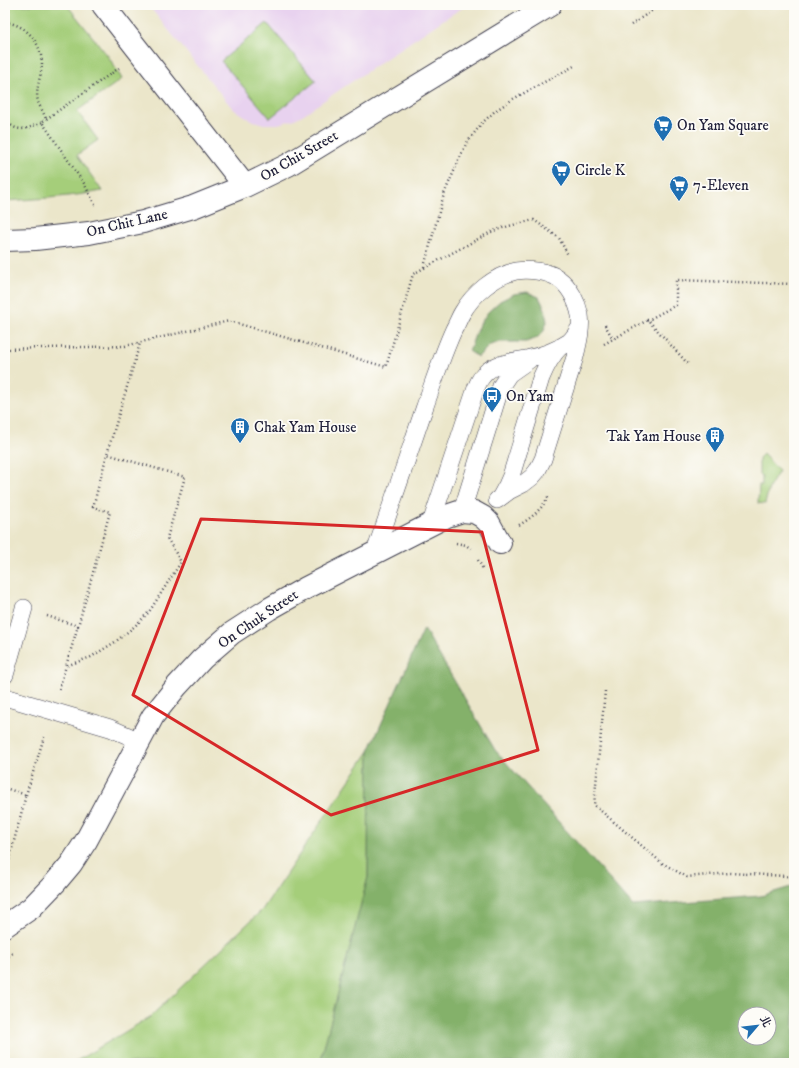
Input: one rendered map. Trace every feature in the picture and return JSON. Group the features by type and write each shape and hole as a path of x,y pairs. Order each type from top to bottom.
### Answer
{"street":[{"name":"On Chit Street","path":"103,5 245,186 288,165 550,5"},
{"name":"On Chit Lane","path":"5,240 35,239 89,233 143,222 193,207 245,186"},
{"name":"On Chuk Street","path":"5,926 31,908 71,864 86,841 153,716 177,686 202,659 232,633 269,609 431,523 462,511"},
{"path":"462,511 474,512 484,517 500,543"}],"lane":[{"path":"375,552 444,351 462,313 485,286 499,277 516,271 530,270 546,272 559,278 569,289 576,303 580,315 578,344 543,459 532,477 497,500"},
{"path":"484,517 502,494 511,476 546,366 554,354 576,335 580,327"},
{"path":"462,511 501,386 514,370 528,360 562,346"},
{"path":"431,523 476,388 482,376 494,367 538,356"},
{"path":"5,675 24,608"},
{"path":"5,697 110,728 140,741"}],"path":[{"path":"631,25 660,5"},
{"path":"5,22 12,23 25,30 35,39 40,51 42,65 38,83 38,102 46,119"},
{"path":"5,120 16,128 25,130 42,122 125,64"},
{"path":"424,267 444,194 466,144 482,122 513,99 576,65"},
{"path":"42,122 85,185 96,206"},
{"path":"5,349 125,346 229,321 386,367 413,274 424,267 493,231 534,220 559,238 570,258"},
{"path":"647,319 648,320 676,305 676,280 794,284"},
{"path":"602,319 613,339"},
{"path":"107,454 185,477 167,538 181,562 149,612 135,626 115,642 91,657 66,666 110,512 93,507 107,454 140,342"},
{"path":"450,542 466,544 471,549"},
{"path":"475,555 483,568"},
{"path":"24,608 78,626"},
{"path":"605,691 594,805 662,863 687,877 730,873 786,876 794,878"},
{"path":"5,788 26,794 8,864 5,866"},
{"path":"5,958 18,950"}],"highlighted area":[{"path":"201,519 482,532 538,750 331,815 133,695"}],"shaded area":[{"path":"148,5 467,5 304,114 293,120 278,124 264,124 250,120 233,109"}],"green space":[{"path":"5,5 67,5 108,56 122,79 77,111 98,140 77,155 102,191 41,199 5,201"},
{"path":"267,23 316,81 270,118 221,61"},
{"path":"527,292 539,297 545,309 547,322 543,332 537,338 526,342 500,342 490,345 478,357 469,351 478,327 488,312 500,301 514,294"},
{"path":"763,454 779,471 769,488 765,504 758,503 759,485 762,485 762,476 759,475 759,458"},
{"path":"424,629 495,750 633,906 761,896 794,886 794,1063 320,1063 368,877 369,751"},
{"path":"369,751 368,877 320,1063 73,1063 150,1017 262,910"}],"place":[{"name":"On Yam Square","path":"663,142"},
{"name":"Circle K","path":"561,187"},
{"name":"7-Eleven","path":"679,202"},
{"name":"On Yam","path":"492,413"},
{"name":"Chak Yam House","path":"240,444"},
{"name":"Tak Yam House","path":"715,453"}]}
